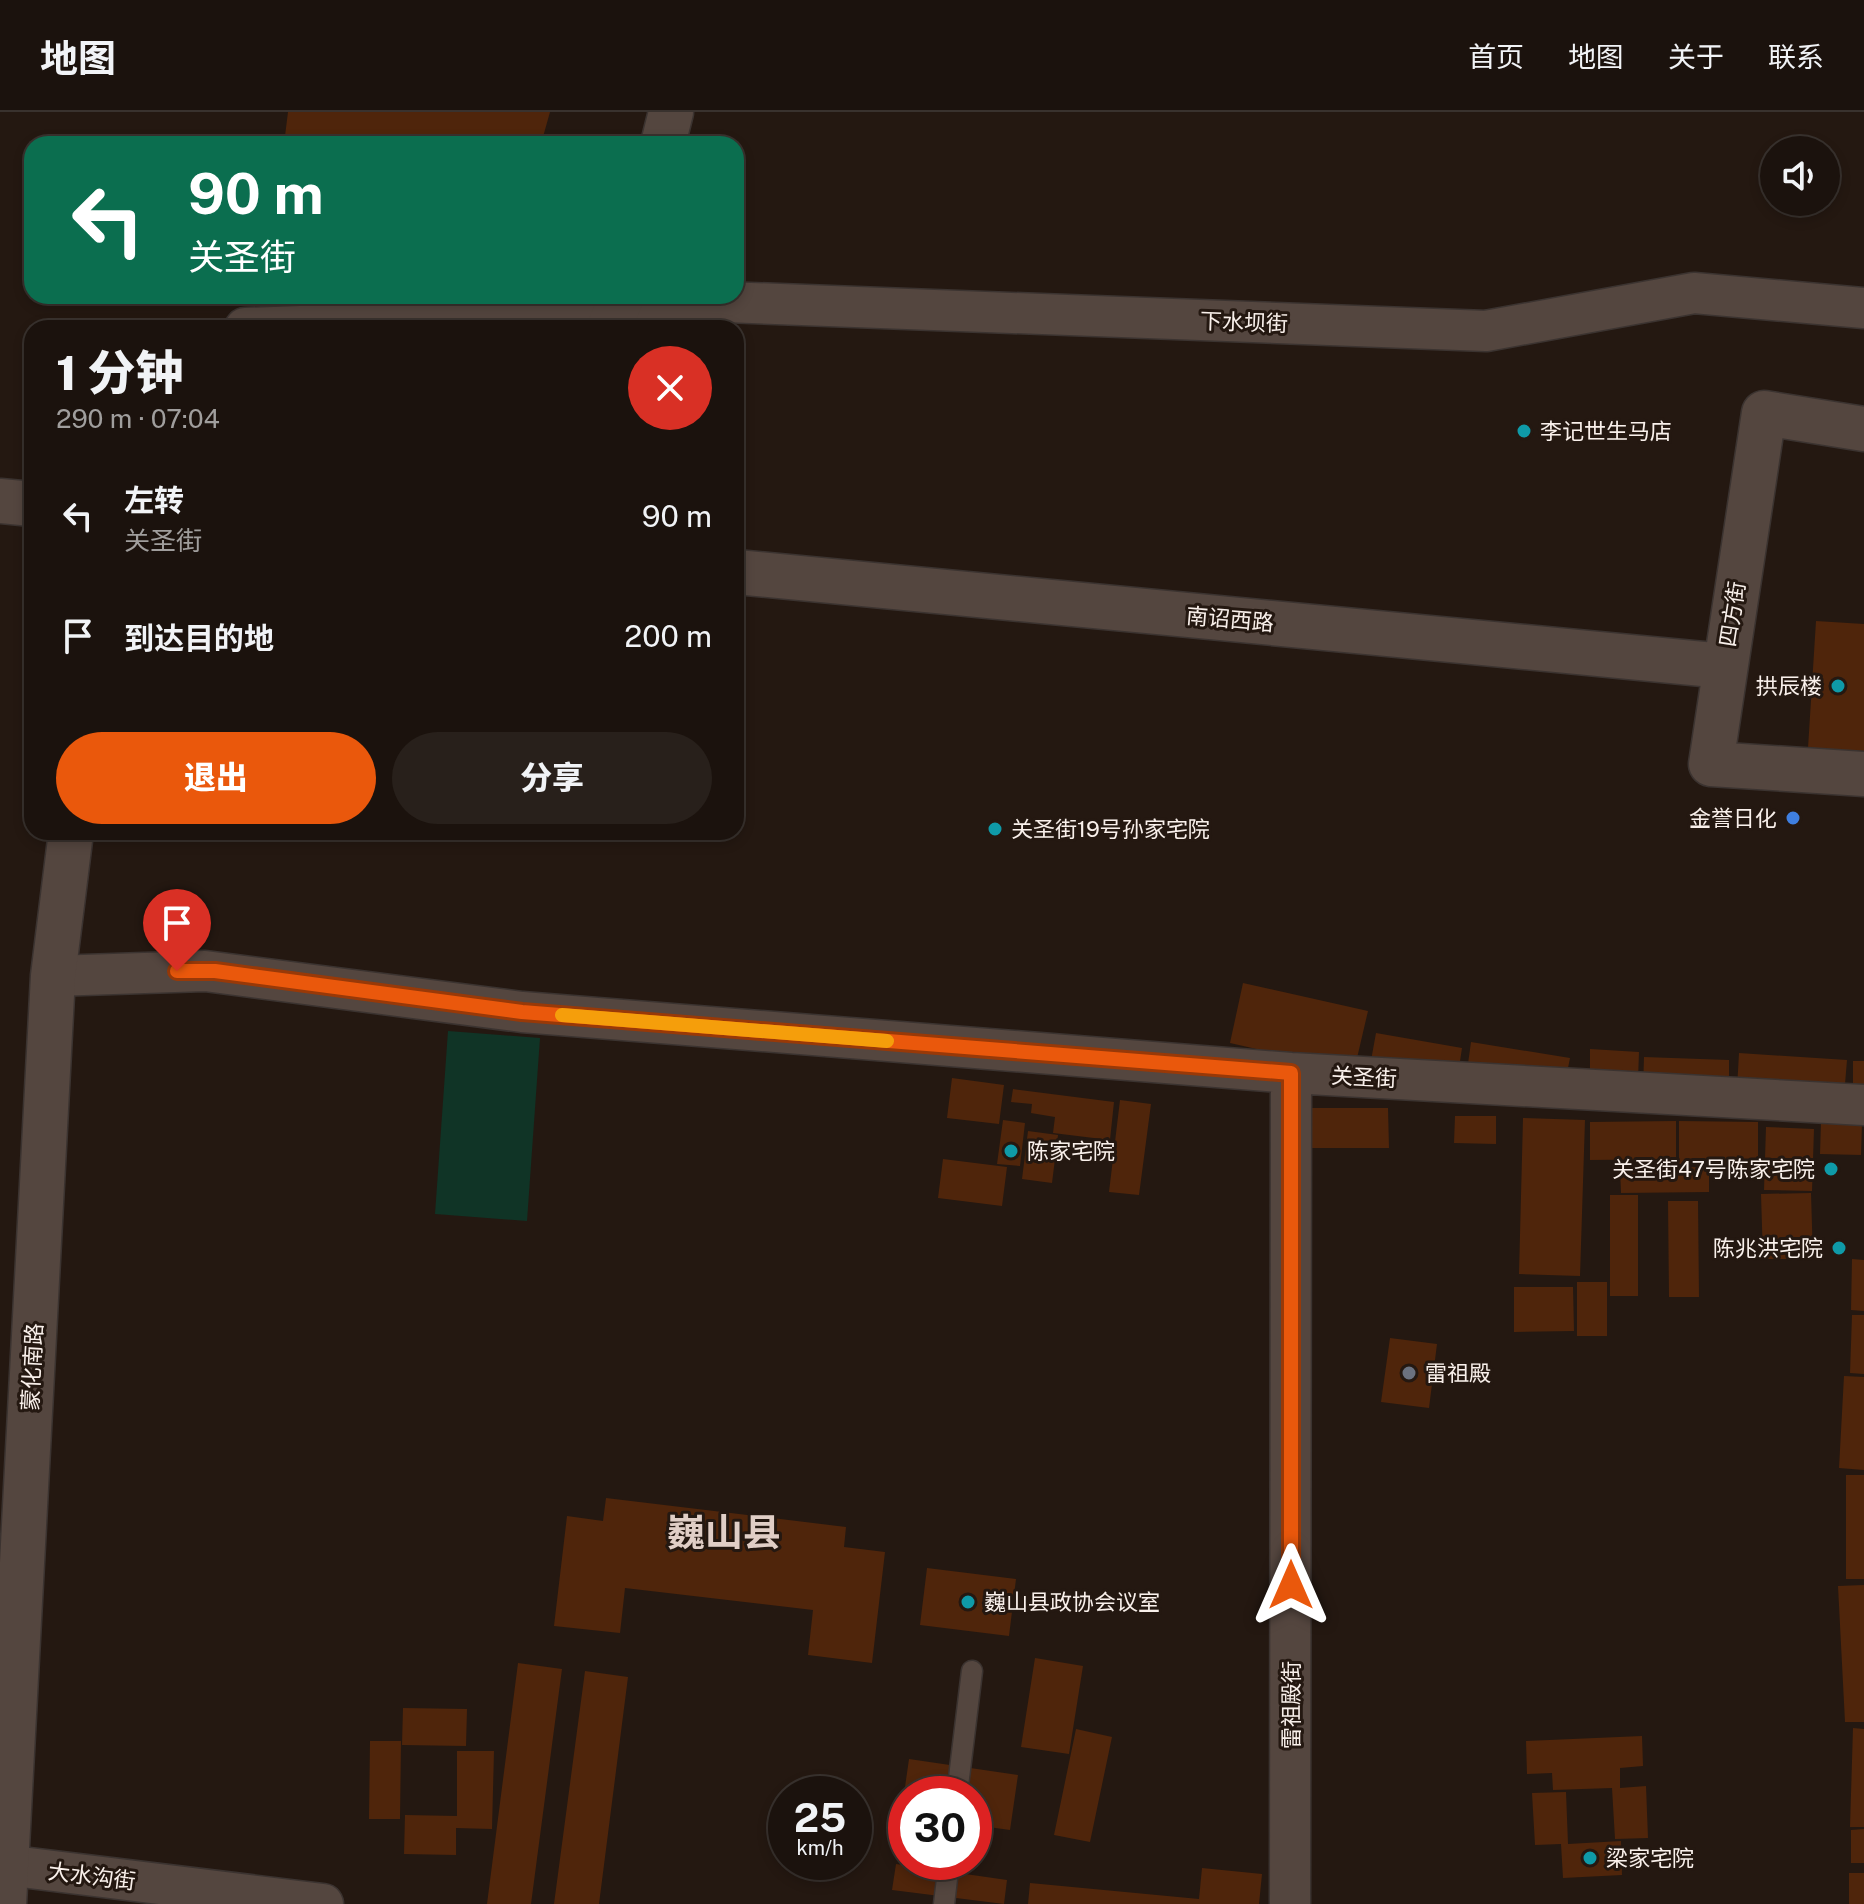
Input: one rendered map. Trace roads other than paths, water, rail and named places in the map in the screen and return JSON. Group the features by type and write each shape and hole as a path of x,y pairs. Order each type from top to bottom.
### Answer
{"main road":[{"path":"665,136 671,112"},
{"name":"四方街","path":"1864,429 1764,413 1711,764 1864,774"},
{"path":"0,501 24,503"},
{"name":"南诏西路","path":"744,573 1724,666"},
{"name":"蒙化南路","path":"5,1885 5,1772 53,976 70,840"}],"street":[{"name":"下水坝街","path":"402,320 617,309 1486,331 1694,293 1864,308"},
{"name":"关圣街","path":"53,976 215,971 522,1012 1291,1073 1864,1105"},
{"name":"雷祖殿街","path":"1290,1904 1291,1073"},
{"name":"大水沟街","path":"5,1885 323,1904"}],"lane":[{"path":"959,1776 972,1671"},
{"path":"944,1904 947,1880"}],"place":[{"name":"李记世生马店","path":"1524,431"},
{"name":"拱辰楼","path":"1838,686"},
{"name":"金誉日化","path":"1793,818"},
{"name":"关圣街19号孙家宅院","path":"995,829"},
{"name":"陈家宅院","path":"1011,1151"},
{"name":"关圣街47号陈家宅院","path":"1831,1169"},
{"name":"陈兆洪宅院","path":"1839,1248"},
{"name":"雷祖殿","path":"1409,1373"},
{"name":"巍山县政协会议室","path":"968,1602"},
{"name":"梁家宅院","path":"1590,1858"}],"district":[{"name":"巍山县","path":"724,1532"}]}
